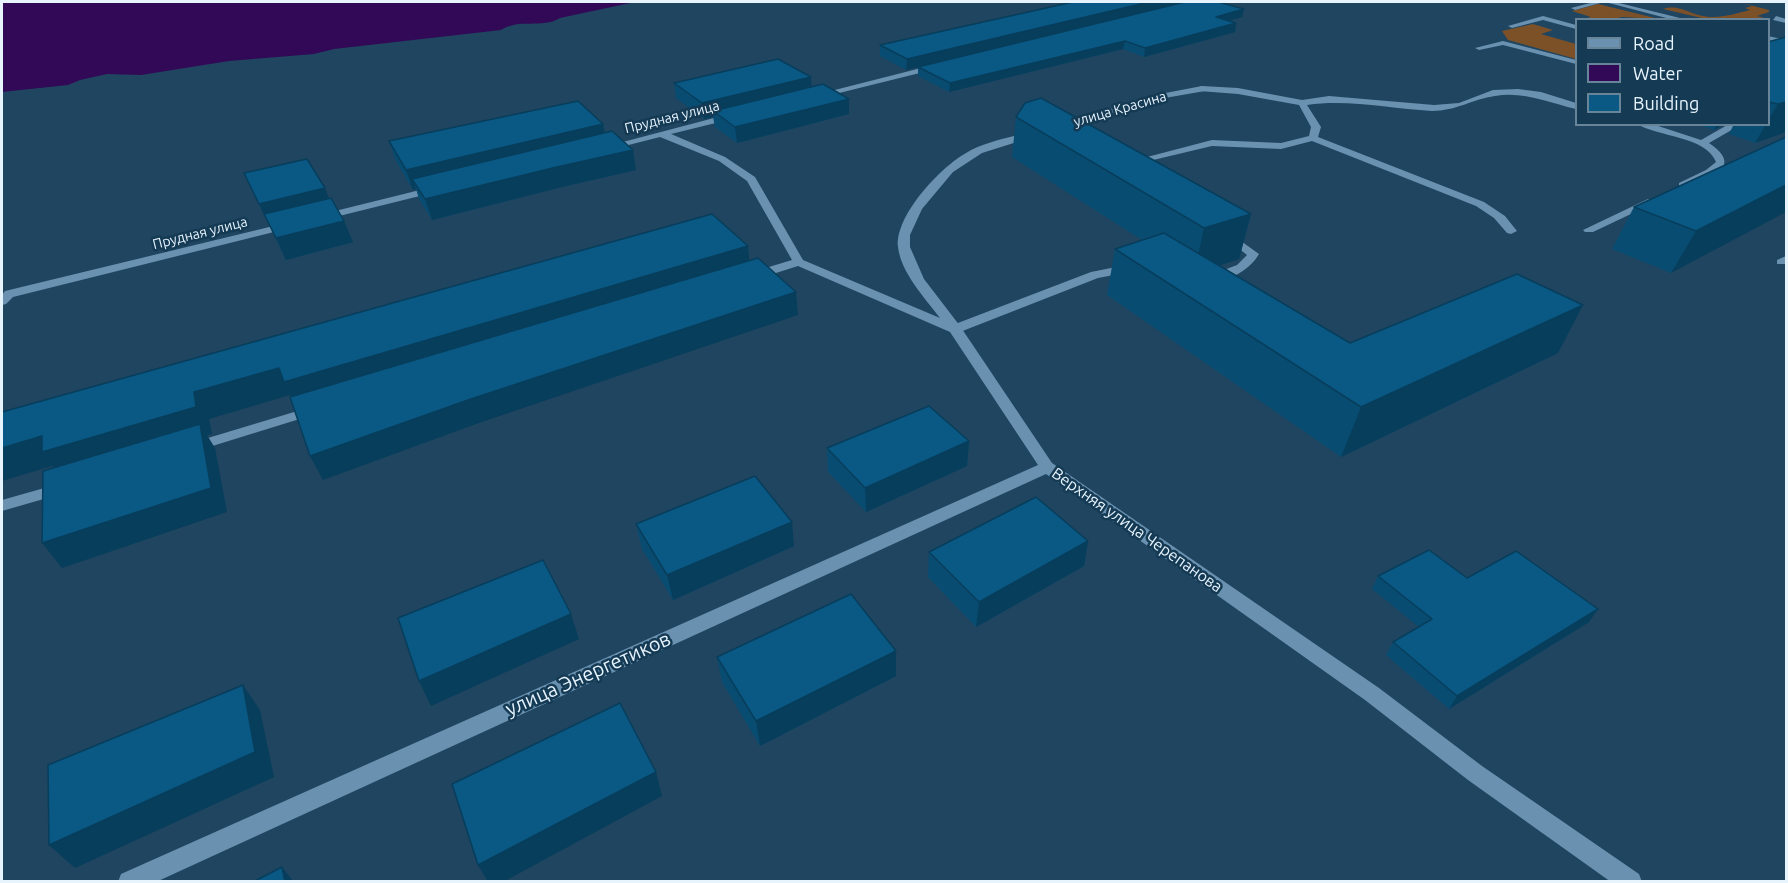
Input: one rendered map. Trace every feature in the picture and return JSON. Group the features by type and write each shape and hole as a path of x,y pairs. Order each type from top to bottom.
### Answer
{"street":[{"path":"1575,8 1601,2"},
{"path":"1608,2 1676,18"},
{"path":"1512,26 1543,18 1575,27"},
{"path":"1776,18 1786,21"},
{"path":"1770,38 1786,42"},
{"path":"1479,48 1503,43 1575,62"},
{"path":"799,100 949,63"},
{"name":"улица Красина","path":"955,329 911,266 904,250 903,236 909,220 947,172 973,153 993,145 1158,97 1202,89 1238,91 1302,103 1329,99 1434,108 1460,105 1493,93 1505,92 1541,95 1575,106"},
{"path":"1302,103 1316,127 1313,138"},
{"name":"Прудная улица","path":"591,151 741,114"},
{"path":"1647,126 1702,143 1713,149 1719,156 1721,163 1710,172 1668,193"},
{"path":"1702,143 1734,126"},
{"path":"661,134 705,151 738,169 751,180 799,262 955,329 1095,275 1122,268 1144,267"},
{"path":"1122,172 1123,168 1130,165 1212,143 1281,146 1313,138 1480,204 1495,212 1511,231"},
{"path":"311,220 451,185"},
{"path":"1589,230 1658,198"},
{"name":"Прудная улица","path":"5,298 300,223"},
{"path":"1218,294 1199,283 1243,267 1251,261 1253,254 1221,230"},
{"path":"742,279 799,262"},
{"name":"Верхняя улица Черепанова","path":"955,329 1047,467 1372,694 1475,773 1631,882"},
{"path":"184,450 332,405"},
{"name":"улица Энергетиков","path":"129,882 1047,467"},
{"path":"2,506 81,482"}],"shaded area":[{"path":"1738,2 1769,10 1769,12 1757,16 1764,18 1702,18 1663,9 1676,8 1713,17 1750,10 1745,8 1752,6"},
{"path":"1598,4 1655,18 1586,18 1591,17 1572,11"},
{"path":"1533,24 1553,30 1541,34 1575,44 1575,59 1508,40 1502,31"}],"water":[{"path":"2,2 635,2 546,23 508,26 501,30 334,49 314,54 229,61 141,75 107,74 68,85 2,92"}],"building":[{"path":"1073,2 1149,2 907,59 880,45"},
{"path":"1185,2 1218,2 1244,9 1216,17 1236,23 1145,48 1125,41 950,83 918,67"},
{"path":"1786,37 1786,102 1778,104 1770,102 1770,41"},
{"path":"778,59 811,77 702,103 674,83"},
{"path":"823,84 849,99 735,127 713,111"},
{"path":"1041,98 1251,214 1204,228 1016,117 1025,103"},
{"path":"578,101 603,124 406,170 389,141"},
{"path":"612,131 633,150 425,199 412,179"},
{"path":"1786,137 1786,185 1696,231 1634,207"},
{"path":"307,159 325,188 259,204 244,173"},
{"path":"331,198 344,221 276,238 264,214"},
{"path":"712,214 748,246 284,382 279,368 194,392 196,407 42,452 42,436 2,448 2,412"},
{"path":"1164,233 1350,343 1517,274 1583,305 1361,407 1115,249"},
{"path":"758,258 796,292 468,400 310,456 290,397"},
{"path":"929,406 969,441 865,488 827,448"},
{"path":"200,424 211,488 42,543 43,471"},
{"path":"755,476 792,522 667,575 636,524"},
{"path":"1036,497 1088,541 979,602 929,552"},
{"path":"1429,550 1467,578 1516,551 1598,609 1457,696 1393,642 1432,619 1378,576"},
{"path":"543,560 571,614 419,681 398,618"},
{"path":"851,594 896,651 756,721 717,657"},
{"path":"243,685 255,752 49,845 48,765"},
{"path":"620,703 656,772 478,865 452,784"},
{"path":"282,867 285,882 253,882"}]}
